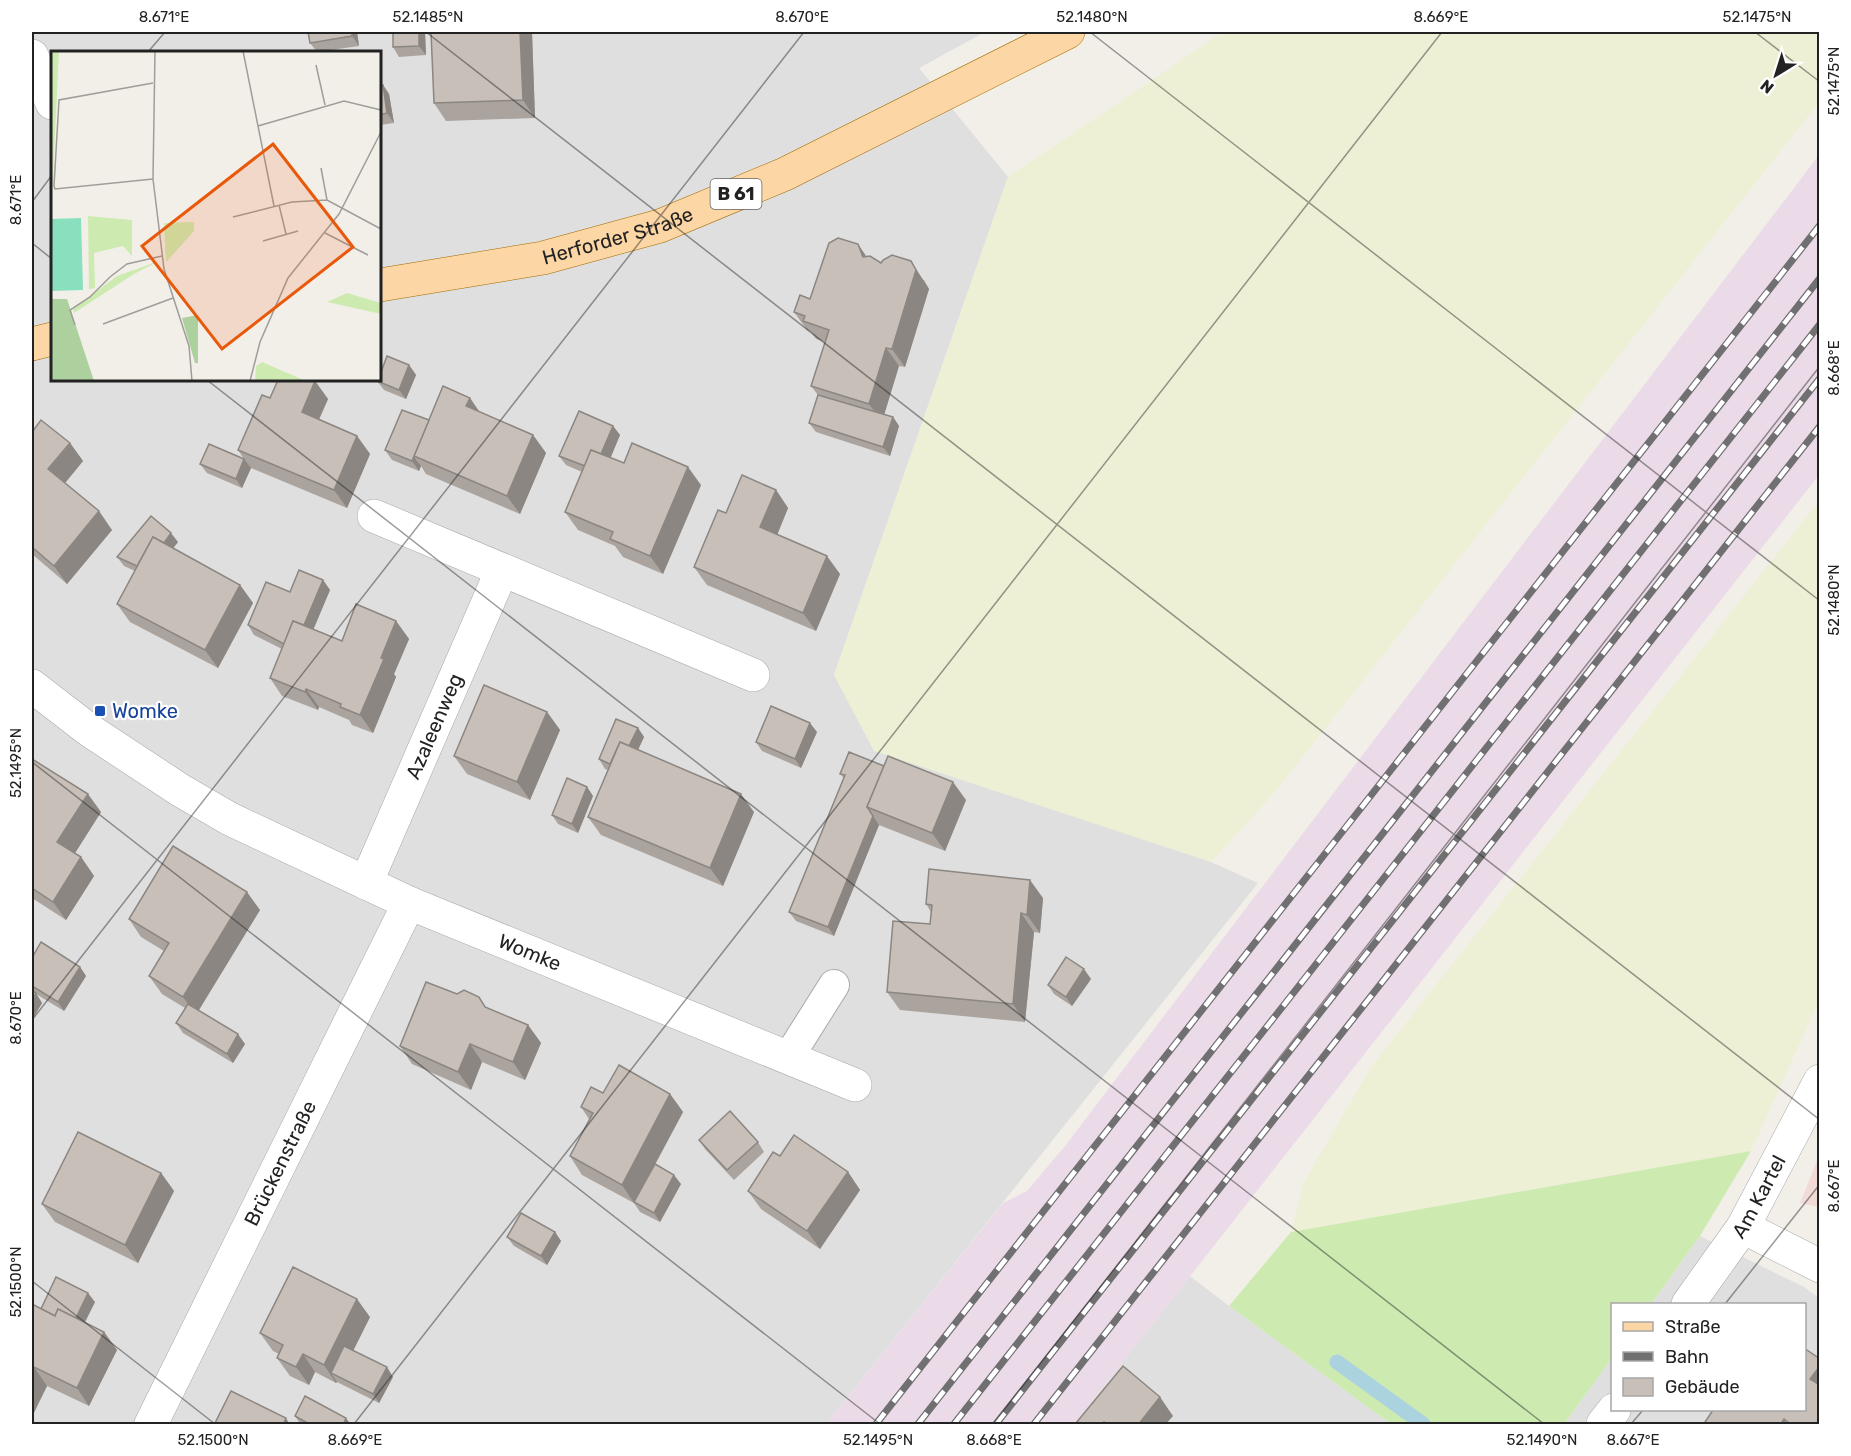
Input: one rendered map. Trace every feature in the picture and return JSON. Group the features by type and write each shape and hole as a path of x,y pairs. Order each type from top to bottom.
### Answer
{"main road":[{"name":"Herforder Straße","path":"381,285 543,258 660,226 785,174 1068,32"},
{"path":"32,344 51,339"}],"street":[{"path":"32,56 51,101"},
{"path":"374,516 753,675"},
{"name":"Azaleenweg","path":"366,883 502,570"},
{"name":"Womke","path":"32,686 89,730 190,796 230,819 409,903 855,1085"},
{"name":"Brückenstraße","path":"151,1425 409,903"},
{"name":"Am Kartel","path":"1689,1303 1743,1227 1820,1081"},
{"path":"1743,1227 1820,1266"},
{"path":"1603,1425 1613,1411"}],"lane":[{"path":"788,1058 834,985"}],"shaded area":[{"path":"32,32 985,32 919,68 1008,177 834,675 1211,862 1258,883 826,1424 32,1424"},
{"path":"1819,155 1819,475 1074,1424 826,1424 1003,1203 1027,1191 1065,1146"},
{"path":"1819,1156 1819,1207 1800,1203"},
{"path":"1700,1236 1804,1287 1819,1298 1819,1424 1564,1424 1611,1359 1611,1411 1806,1411 1806,1303 1652,1303"},
{"path":"1190,1276 1229,1306 1391,1424 1074,1424"}],"green space":[{"path":"1223,32 1819,32 1820,101 1275,792 1211,862 874,751 834,675 1008,177"},
{"path":"1819,501 1819,1001 1751,1151 1291,1232 1304,1182 1371,1067"},
{"path":"1751,1151 1700,1236 1652,1303 1611,1303 1611,1359 1564,1424 1391,1424 1229,1306 1291,1232"}],"building":[{"path":"308,32 352,32 352,36 310,43"},
{"path":"393,32 419,32 419,46 393,47"},
{"path":"431,32 520,32 523,100 434,103"},
{"path":"381,85 383,85 387,113 381,115"},
{"path":"838,238 858,244 863,257 870,256 881,263 892,255 911,261 916,270 892,349 886,348 869,404 811,386 829,330 803,321 805,316 794,312 800,295 810,299 829,243"},
{"path":"387,356 409,365 399,390 377,381 381,381 381,372"},
{"path":"278,381 315,381 302,412 357,436 334,490 238,450 262,395 270,398"},
{"path":"443,386 470,398 466,406 533,435 507,496 414,456"},
{"path":"818,395 893,417 883,447 809,423"},
{"path":"402,410 429,420 412,461 385,450"},
{"path":"579,411 613,426 601,454 591,450 585,466 559,456"},
{"path":"41,420 70,443 48,469 99,511 54,566 32,547 32,432"},
{"path":"632,443 688,467 650,556 610,539 613,532 565,512 591,450 624,463"},
{"path":"209,444 244,459 236,479 200,464"},
{"path":"742,475 776,490 760,527 827,556 803,613 694,567 718,510 726,513"},
{"path":"151,516 171,533 164,543 153,537 137,566 117,557"},
{"path":"153,537 240,585 205,650 117,604"},
{"path":"299,570 323,580 304,625 293,621 284,644 248,625 266,582 290,592"},
{"path":"356,604 396,621 381,658 384,659 360,715 306,689 305,692 270,678 293,621 342,641"},
{"path":"484,685 547,712 517,782 454,756"},
{"path":"771,706 810,723 795,759 756,742"},
{"path":"616,719 638,728 629,746 620,742 610,764 599,759"},
{"path":"620,742 741,794 710,868 588,817"},
{"path":"849,752 884,766 867,807 873,816 828,927 789,912 845,775 840,774"},
{"path":"888,756 953,782 932,833 867,807"},
{"path":"32,759 88,794 57,842 81,857 53,902 32,888"},
{"path":"567,778 587,787 572,824 552,815"},
{"path":"173,846 247,892 183,997 149,976 169,943 129,919"},
{"path":"929,869 1030,880 1027,915 1021,913 1013,1004 887,992 893,921 930,924 932,905 926,904"},
{"path":"41,942 80,967 58,1002 32,986 32,958"},
{"path":"1066,957 1084,969 1066,997 1048,985"},
{"path":"426,982 457,994 464,990 479,997 485,1007 528,1025 513,1062 470,1044 458,1072 400,1046"},
{"path":"188,1004 238,1034 227,1054 176,1023"},
{"path":"619,1065 670,1094 622,1185 570,1156 593,1113 581,1107 591,1087 603,1093"},
{"path":"730,1111 758,1142 727,1170 699,1140"},
{"path":"78,1132 161,1173 125,1245 42,1204"},
{"path":"794,1135 848,1172 807,1231 748,1191 773,1152 780,1156"},
{"path":"655,1164 674,1175 654,1213 634,1202"},
{"path":"521,1213 555,1232 541,1256 507,1237"},
{"path":"293,1267 357,1299 324,1365 303,1354 296,1367 277,1358 283,1345 260,1333"},
{"path":"56,1277 88,1293 76,1318 58,1309 55,1316 41,1309"},
{"path":"32,1304 55,1316 58,1309 104,1332 77,1388 34,1367 32,1373"},
{"path":"344,1346 387,1367 373,1394 331,1373"},
{"path":"1806,1349 1820,1359 1820,1366 1810,1379 1820,1385 1820,1425 1792,1425 1784,1419 1780,1425 1703,1425 1712,1411 1806,1411"},
{"path":"1123,1366 1160,1397 1138,1425 1107,1425 1104,1422 1102,1425 1078,1425 1076,1423"},
{"path":"231,1391 286,1418 283,1425 214,1425"},
{"path":"305,1396 346,1418 343,1425 311,1425 295,1416"}],"waterway":[{"path":"1337,1362 1423,1424"}],"railway":[{"path":"876,1424 1820,225"},
{"path":"918,1424 1820,278"},
{"path":"954,1424 1820,324"},
{"path":"996,1424 1820,378"},
{"path":"1034,1424 1820,426"}],"place":[{"name":"Womke","path":"100,711"}]}
